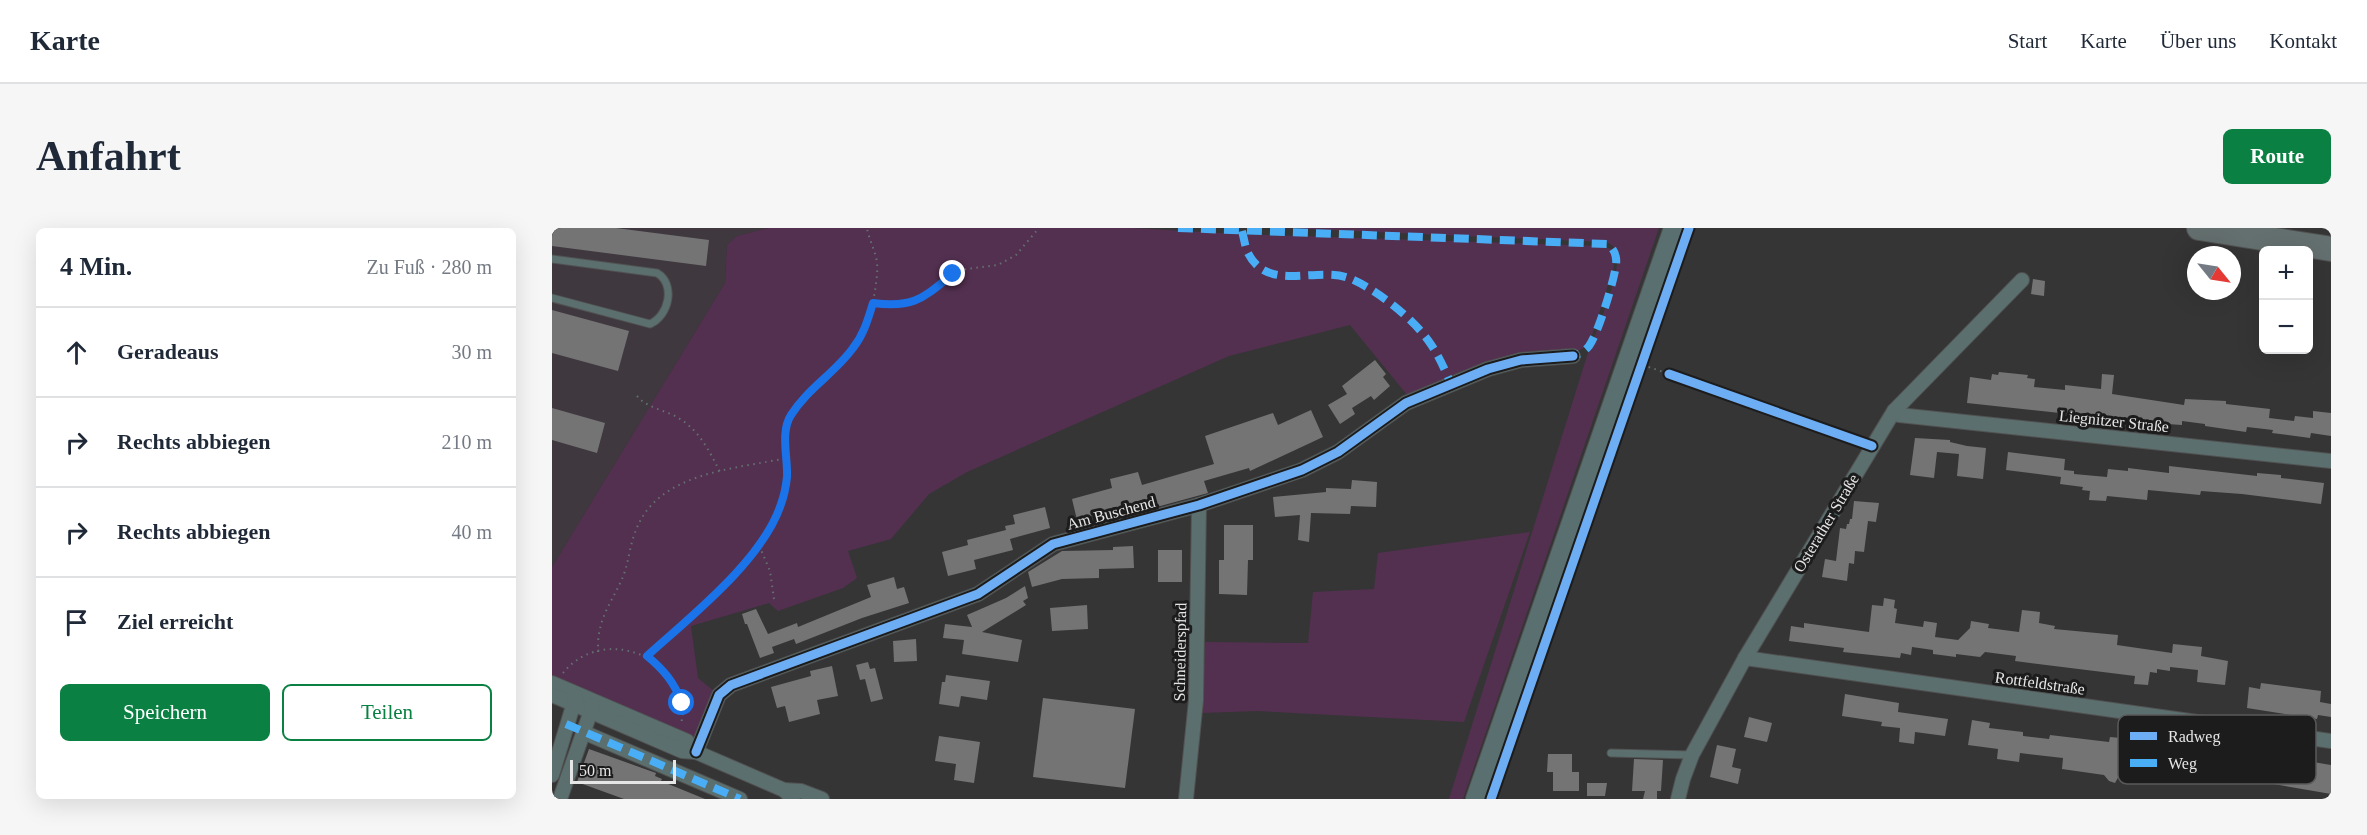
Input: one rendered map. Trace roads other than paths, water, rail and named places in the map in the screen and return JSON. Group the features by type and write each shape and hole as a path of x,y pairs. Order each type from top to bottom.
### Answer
{"highway":[{"path":"2199,228 2331,249"}],"main road":[{"path":"1475,799 1673,228"}],"street":[{"name":"Osterather Straße","path":"1678,799 1692,755 1745,658 1894,411 2022,280"},
{"name":"Am Buschend","path":"696,753 719,695 731,685 978,594 1053,544 1199,505 1302,470 1338,452 1406,403 1488,369 1521,360 1573,356"},
{"name":"Liegnitzer Straße","path":"1894,411 1911,416 2331,461"},
{"name":"Schneiderspfad","path":"1186,799 1196,700 1199,505"},
{"name":"Rottfeldstraße","path":"1745,658 2147,715"},
{"path":"554,688 592,706 687,741 696,753 788,795 801,791 822,799"},
{"path":"552,775 575,699"},
{"path":"560,799 592,706"},
{"path":"583,732 721,795 740,799"},
{"name":"Rottfeldstraße","path":"2316,739 2331,741"}],"lane":[{"path":"552,259 657,273 665,277 669,288 665,309 658,320 650,324 552,298"},
{"path":"1611,753 1692,755"}]}
